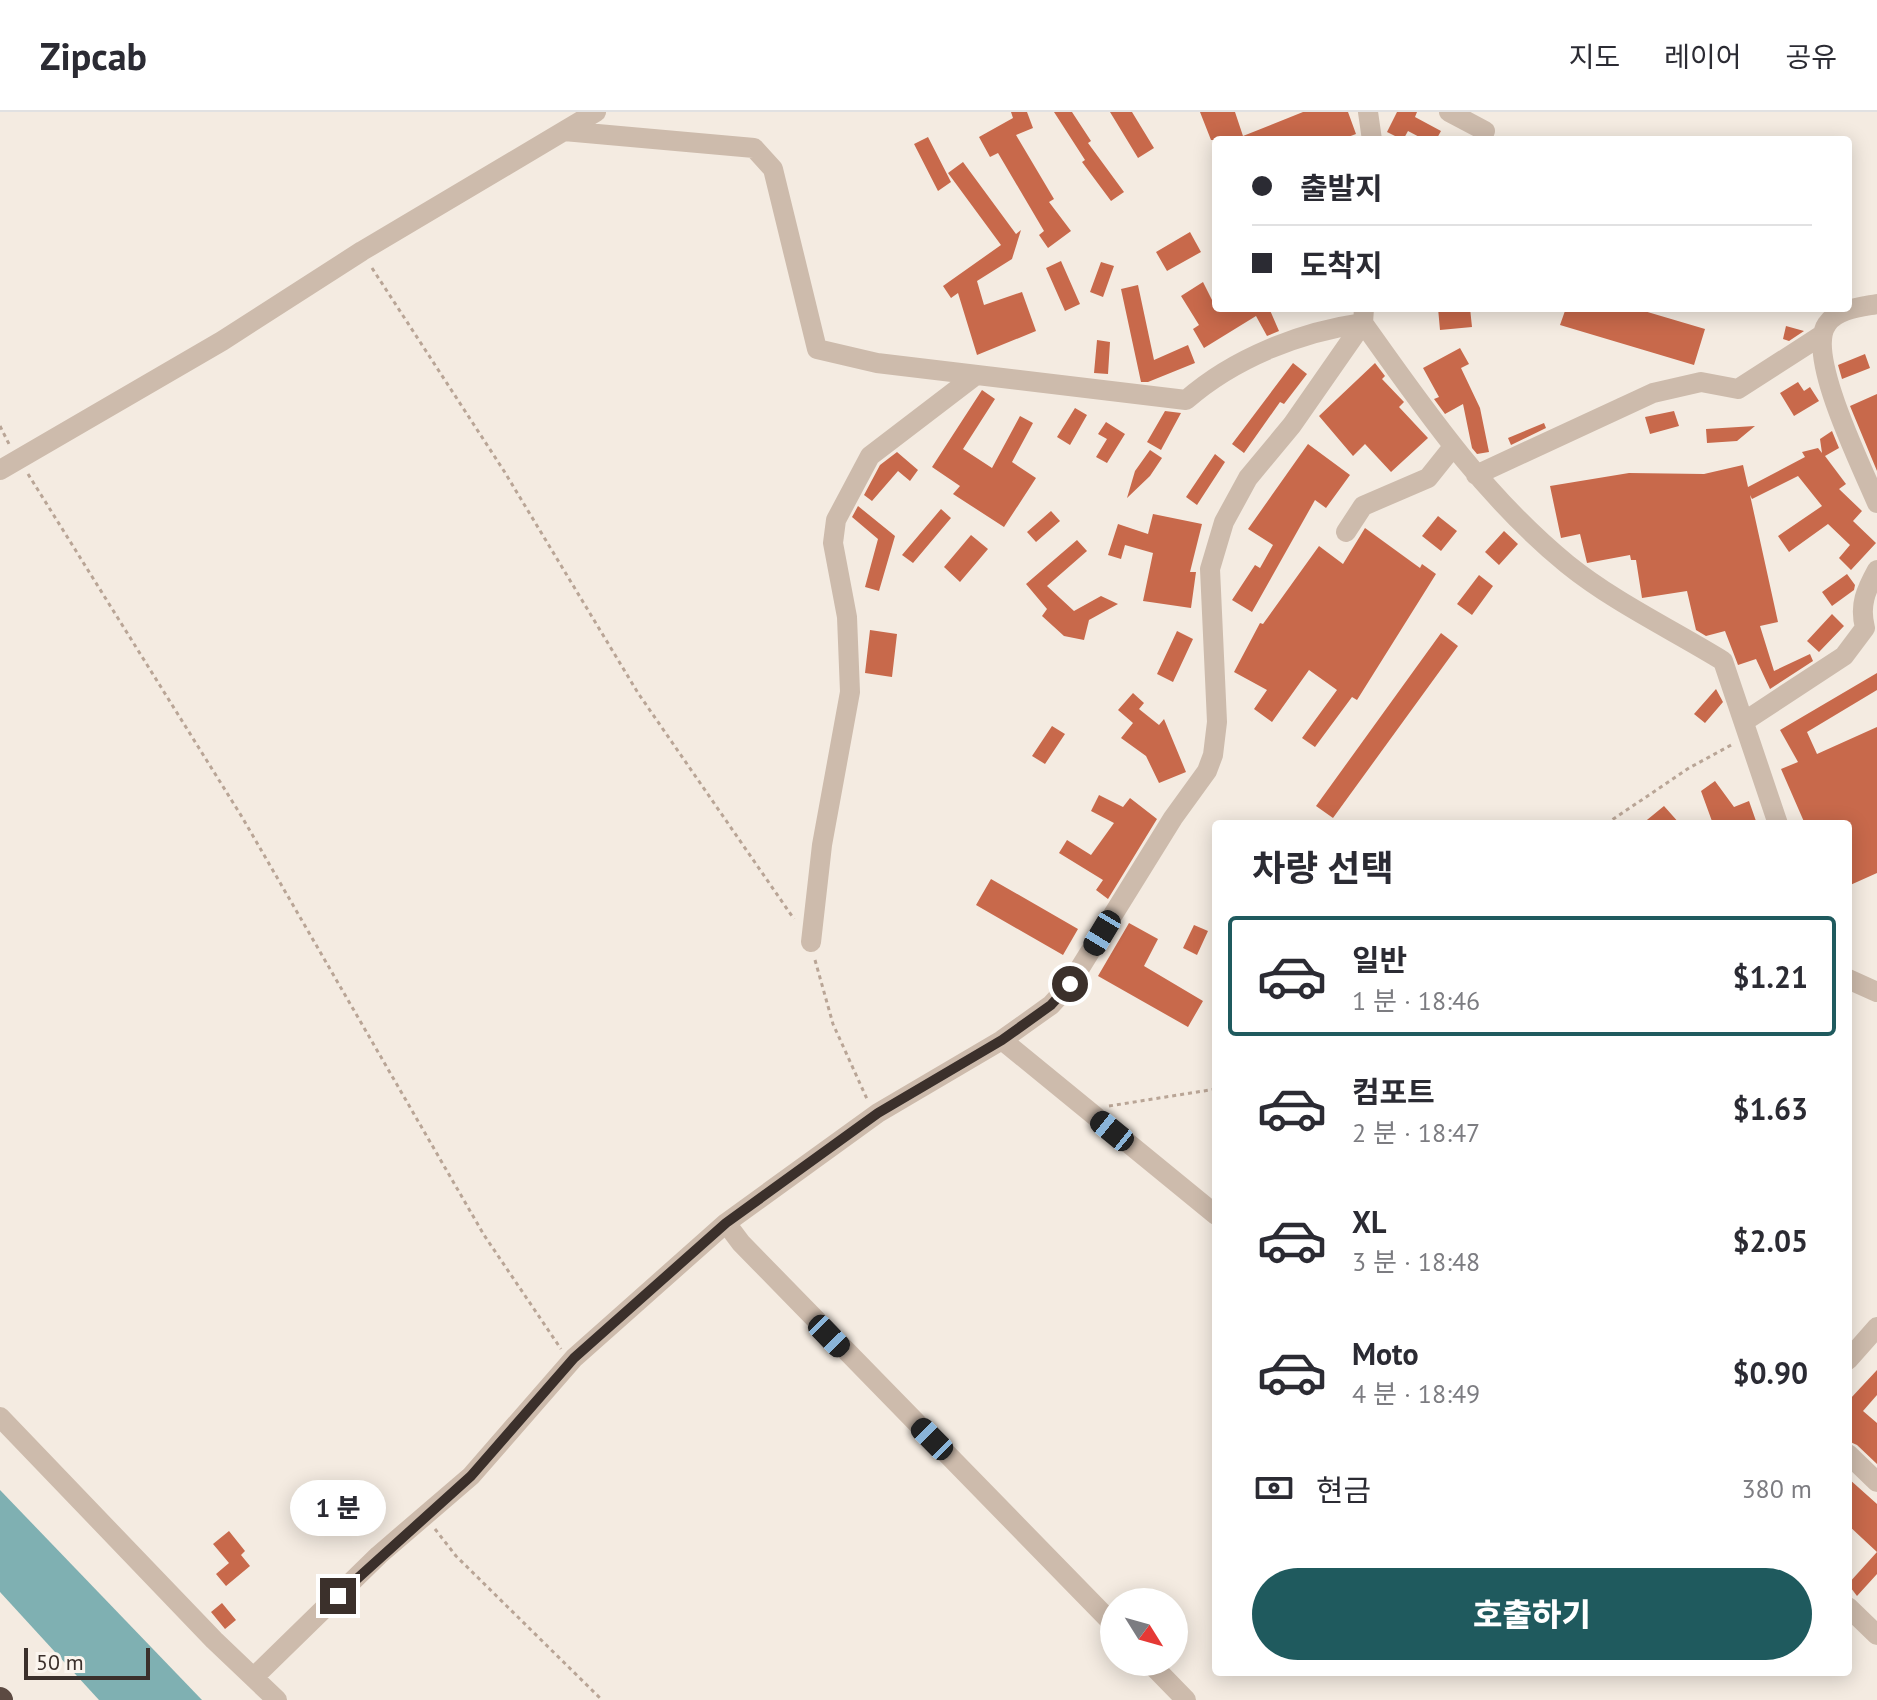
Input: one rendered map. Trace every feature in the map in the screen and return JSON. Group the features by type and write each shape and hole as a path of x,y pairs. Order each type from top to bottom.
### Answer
{"street":[{"path":"0,470 222,341 362,251 596,112"},
{"path":"1368,112 1371,136"},
{"path":"1449,112 1485,131"},
{"path":"564,131 754,148 773,169 817,349 877,363 1186,400 1211,378 1316,330 1363,315"},
{"path":"1852,310 1877,304"},
{"path":"1476,475 1653,393 1701,382 1738,389 1822,335 1837,314 1845,312"},
{"path":"1363,315 1452,448 1567,563 1612,595 1723,661 1777,820"},
{"path":"254,1677 379,1555 471,1476 571,1363 726,1223 874,1116 1002,1040 1051,1005 1070,984 1173,818 1207,771 1217,722 1210,569 1215,545 1248,478 1292,425 1363,315"},
{"path":"1822,335 1820,345 1831,391 1877,503"},
{"path":"811,942 822,845 850,692 847,617 833,543 836,520 870,456 976,375"},
{"path":"1346,532 1363,506 1428,478 1452,448"},
{"path":"1747,730 1871,633 1861,613 1865,591 1877,570"},
{"path":"1852,981 1877,992"},
{"path":"1002,1040 1212,1212"},
{"path":"726,1223 741,1243 840,1347 1100,1611"},
{"path":"1852,1356 1875,1333"},
{"path":"0,1417 277,1700"},
{"path":"1852,1458 1877,1482"},
{"path":"1852,1611 1877,1635"},
{"path":"1163,1676 1186,1700"}],"path":[{"path":"362,251 504,471 638,693 750,860 811,942 833,1024 874,1116"},
{"path":"18,459 242,817 484,1235 571,1363"},
{"path":"1612,820 1747,730"},
{"path":"1091,1114 1102,1107 1212,1090"},
{"path":"429,1514 435,1528 456,1556 602,1700"}],"water":[{"path":"0,1490 202,1700 99,1700 0,1592"}],"building":[{"path":"1011,112 1027,112 1033,128 1016,135 1054,199 1049,202 1071,231 1048,248 1039,235 1044,231 998,153 990,157 979,137 1013,118"},
{"path":"1054,112 1072,112 1091,141 1088,143 1124,192 1111,201 1082,162 1085,160"},
{"path":"1110,112 1132,112 1154,148 1138,158"},
{"path":"1200,112 1235,112 1243,136 1212,136 1211,140"},
{"path":"1303,112 1348,112 1356,134 1243,136"},
{"path":"1397,112 1417,112 1415,117 1441,131 1438,136 1417,136 1408,131 1405,136 1395,136 1387,132"},
{"path":"928,137 951,182 938,191 914,144"},
{"path":"963,162 1016,234 1021,230 1012,259 977,281 984,305 1022,292 1036,331 977,355 958,293 951,298 943,286 1001,245 948,173"},
{"path":"1190,232 1201,252 1167,271 1156,252"},
{"path":"1061,261 1080,304 1065,311 1046,268"},
{"path":"1101,262 1114,266 1103,297 1090,292"},
{"path":"1203,282 1212,300 1212,312 1271,312 1279,331 1267,336 1256,316 1204,348 1193,329 1199,325 1181,296"},
{"path":"1138,285 1154,360 1188,345 1195,363 1148,382 1141,382 1121,289"},
{"path":"1438,312 1470,312 1472,327 1440,330"},
{"path":"1565,312 1648,312 1705,329 1694,365 1560,325"},
{"path":"1786,326 1804,331 1789,341 1783,339"},
{"path":"1097,340 1110,342 1108,374 1094,373"},
{"path":"1460,348 1469,364 1461,368 1480,408 1489,452 1477,454 1472,448 1463,404 1445,414 1434,399 1439,397 1423,368"},
{"path":"1865,354 1870,368 1842,379 1838,365"},
{"path":"1293,363 1307,374 1284,404 1280,402 1244,453 1232,444"},
{"path":"1375,363 1385,376 1382,379 1404,402 1399,407 1428,438 1391,472 1365,444 1353,456 1319,416"},
{"path":"1798,382 1804,391 1810,387 1819,401 1794,416 1780,393"},
{"path":"982,390 995,399 963,449 992,468 1020,416 1033,423 1012,462 1036,478 1004,527 953,494 960,486 932,467"},
{"path":"1877,394 1877,471 1850,406"},
{"path":"1075,408 1087,415 1070,445 1057,437"},
{"path":"1165,411 1181,413 1161,450 1147,442"},
{"path":"1674,411 1679,426 1650,434 1645,417"},
{"path":"1106,422 1125,434 1107,463 1096,457 1107,439 1098,434"},
{"path":"1544,423 1546,428 1511,445 1508,438"},
{"path":"1755,426 1737,441 1707,443 1706,429"},
{"path":"1832,431 1839,448 1825,456 1846,484 1839,489 1862,511 1853,521 1876,543 1851,570 1839,558 1850,545 1828,524 1789,552 1778,536 1822,506 1798,476 1752,499 1750,495 1778,622 1760,626 1774,671 1810,654 1813,661 1770,689 1756,659 1738,665 1725,631 1706,636 1696,630 1687,591 1642,598 1636,560 1631,560 1630,555 1587,563 1580,534 1561,538 1550,486 1629,473 1704,474 1743,465 1748,487 1805,457 1802,452 1818,448 1822,453 1820,439"},
{"path":"1308,444 1350,475 1326,508 1315,500 1252,612 1232,600 1255,565 1260,568 1273,545 1248,529"},
{"path":"1150,450 1162,458 1150,476 1127,498 1135,471"},
{"path":"897,452 918,470 910,481 898,471 872,501 864,495 880,465"},
{"path":"1215,454 1225,462 1197,505 1186,497"},
{"path":"858,506 895,536 879,591 865,587 878,539 852,517"},
{"path":"941,509 951,518 913,563 902,555"},
{"path":"1051,511 1060,521 1036,542 1027,532"},
{"path":"1153,514 1202,524 1190,572 1196,572 1191,608 1143,601 1153,553 1125,545 1121,559 1108,555 1118,524 1148,534"},
{"path":"1438,516 1457,531 1441,551 1422,536"},
{"path":"1365,528 1420,568 1422,564 1436,574 1357,700 1352,697 1315,747 1302,738 1337,690 1309,670 1272,722 1254,709 1267,690 1234,672 1260,623 1263,624 1319,546 1343,564"},
{"path":"1504,531 1518,544 1499,565 1485,552"},
{"path":"971,535 988,549 960,582 944,567"},
{"path":"1077,540 1087,551 1047,586 1074,611 1101,596 1118,604 1089,620 1084,640 1064,636 1042,616 1047,609 1026,584"},
{"path":"1847,574 1855,585 1854,590 1832,606 1822,592"},
{"path":"1479,575 1493,586 1472,615 1457,604"},
{"path":"1832,614 1844,626 1819,652 1807,641"},
{"path":"870,630 897,634 892,677 865,673"},
{"path":"1177,631 1193,639 1173,682 1157,674"},
{"path":"1441,633 1458,646 1333,818 1316,806"},
{"path":"1877,673 1877,690 1807,732 1817,754 1877,727 1877,873 1852,884 1852,820 1803,820 1781,769 1798,762 1780,730"},
{"path":"1716,689 1723,702 1705,723 1694,714"},
{"path":"1133,693 1144,703 1139,709 1159,725 1164,719 1186,772 1159,783 1146,756 1121,738 1133,723 1118,710"},
{"path":"1052,726 1065,734 1045,764 1032,756"},
{"path":"1715,781 1734,807 1749,801 1756,820 1712,820 1701,791"},
{"path":"1099,795 1123,807 1130,798 1157,819 1108,899 1096,890 1103,880 1059,853 1067,840 1091,855 1114,823 1091,811"},
{"path":"1664,806 1676,820 1647,820"},
{"path":"991,879 1078,929 1063,955 976,905"},
{"path":"1129,923 1158,939 1144,966 1203,1001 1188,1027 1098,976"},
{"path":"1194,925 1208,931 1197,955 1183,948"},
{"path":"1877,1370 1877,1395 1863,1411 1877,1423 1877,1464 1852,1443 1852,1397"},
{"path":"1852,1482 1877,1504 1877,1552 1852,1529"},
{"path":"229,1531 245,1551 241,1555 250,1566 226,1586 216,1574 229,1563 213,1544"},
{"path":"1877,1552 1877,1574 1857,1596 1852,1589 1852,1580"},
{"path":"222,1603 236,1620 225,1629 211,1612"}],"route":[{"path":"338,1596 379,1555 471,1476 574,1358 726,1223 878,1113 1002,1040 1051,1005 1070,984"}]}
